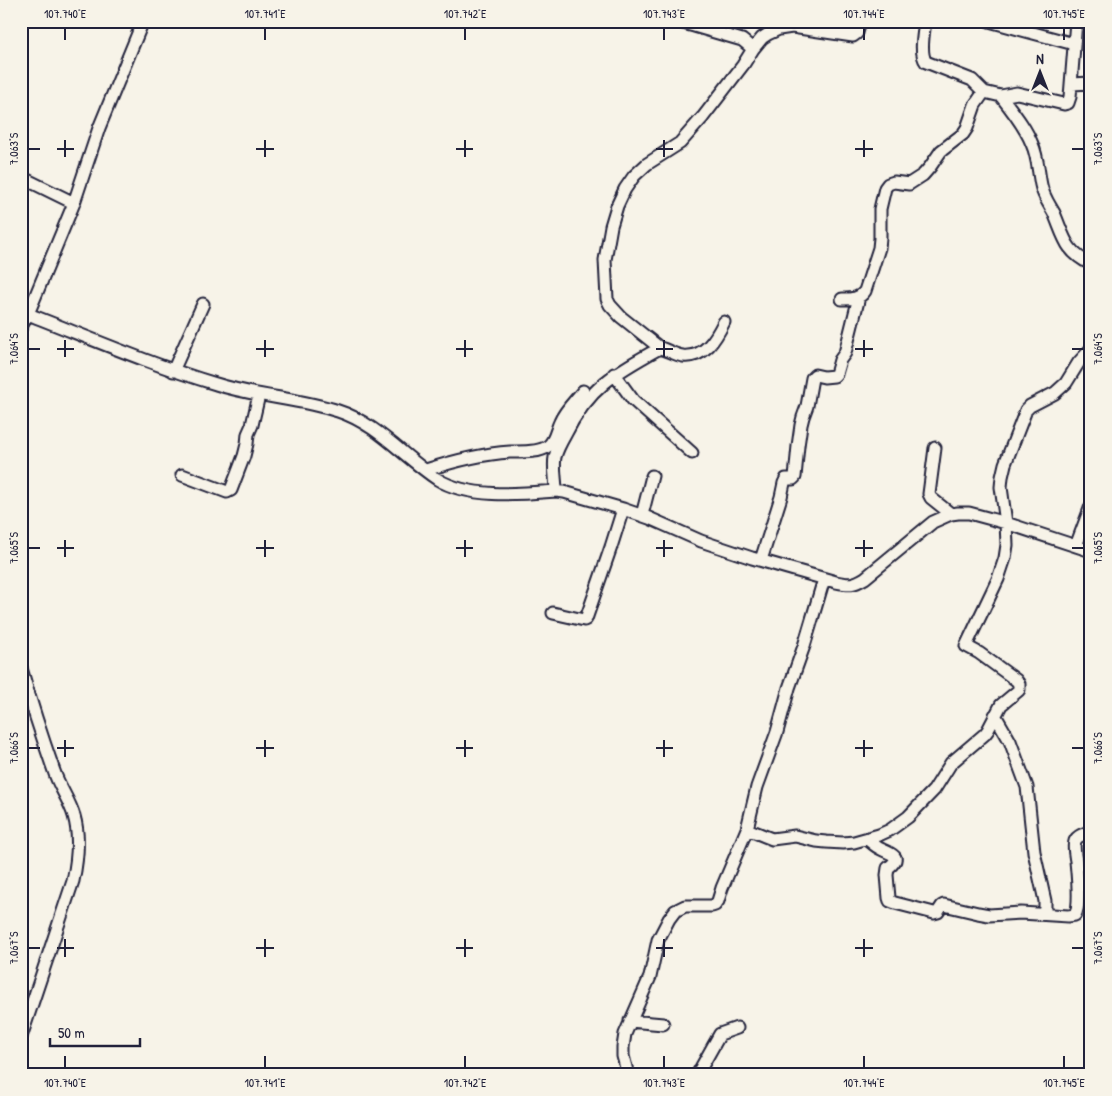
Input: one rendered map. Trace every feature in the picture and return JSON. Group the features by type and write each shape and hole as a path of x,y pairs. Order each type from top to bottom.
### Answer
{"street":[{"path":"21,326 28,314 74,203 99,128 143,21"},
{"path":"675,21 742,40 753,49"},
{"path":"724,322 714,341 702,351 689,356 660,348 621,317 607,299 605,260 611,226 617,206 634,176 647,164 680,143 715,101 762,38 794,24 853,36 858,33 860,21"},
{"path":"925,21 922,54 926,62 972,80 984,92 1001,96 1017,93 1064,104 1068,103 1072,84 1076,21"},
{"path":"989,21 1074,44"},
{"path":"1072,84 1091,83"},
{"path":"842,299 859,297 865,291 879,248 880,209 885,188 888,184 894,182 909,184 923,175 941,150 964,134 975,105 984,92"},
{"path":"1001,96 1028,134 1037,159 1042,192 1068,246 1081,259 1091,264"},
{"path":"21,177 74,203"},
{"path":"761,560 784,483 786,479 793,479 795,477 801,425 807,406 812,378 815,375 832,377 836,374 840,360 846,353 859,297"},
{"path":"173,371 203,304"},
{"path":"28,314 173,371 218,385 320,406 350,416 382,436 426,470 448,484 465,489 498,494 556,492 576,495 642,515 701,541 824,579 850,585 865,578 933,522 951,514 970,513 1091,551"},
{"path":"556,492 555,458 570,424 593,392 614,374 660,348"},
{"path":"747,830 772,839 795,836 820,842 844,843 867,839 890,830 914,811 934,790 951,763 988,730 1001,704 1019,690 1019,684 1016,680 979,653 966,646 998,579 1005,558 1007,545 1006,523 1001,487 1003,471 1026,410 1066,383 1079,362 1091,349"},
{"path":"614,374 633,400 692,453"},
{"path":"426,470 485,454 532,451 549,446 560,421 583,391"},
{"path":"182,475 227,492 231,490 244,456 259,394"},
{"path":"935,448 929,494 931,498 951,514"},
{"path":"642,515 652,476"},
{"path":"1076,546 1091,506"},
{"path":"553,613 584,620 586,618 612,547 623,509"},
{"path":"628,1075 623,1056 626,1034 650,977 658,940 675,911 685,906 709,907 715,905 747,830 757,787 777,732 824,579"},
{"path":"21,668 55,776 74,816 77,849 73,881 21,1037"},
{"path":"995,715 1010,741 1027,787 1034,852 1045,901 1045,914"},
{"path":"867,839 880,849 892,853 894,856 895,862 887,870 887,875 889,898 890,901 895,903 934,913 938,912 944,905 989,915 1021,913 1073,916 1077,912 1078,902 1075,841 1078,837 1091,832"},
{"path":"630,1021 663,1024"},
{"path":"697,1075 720,1034 737,1028"}]}
